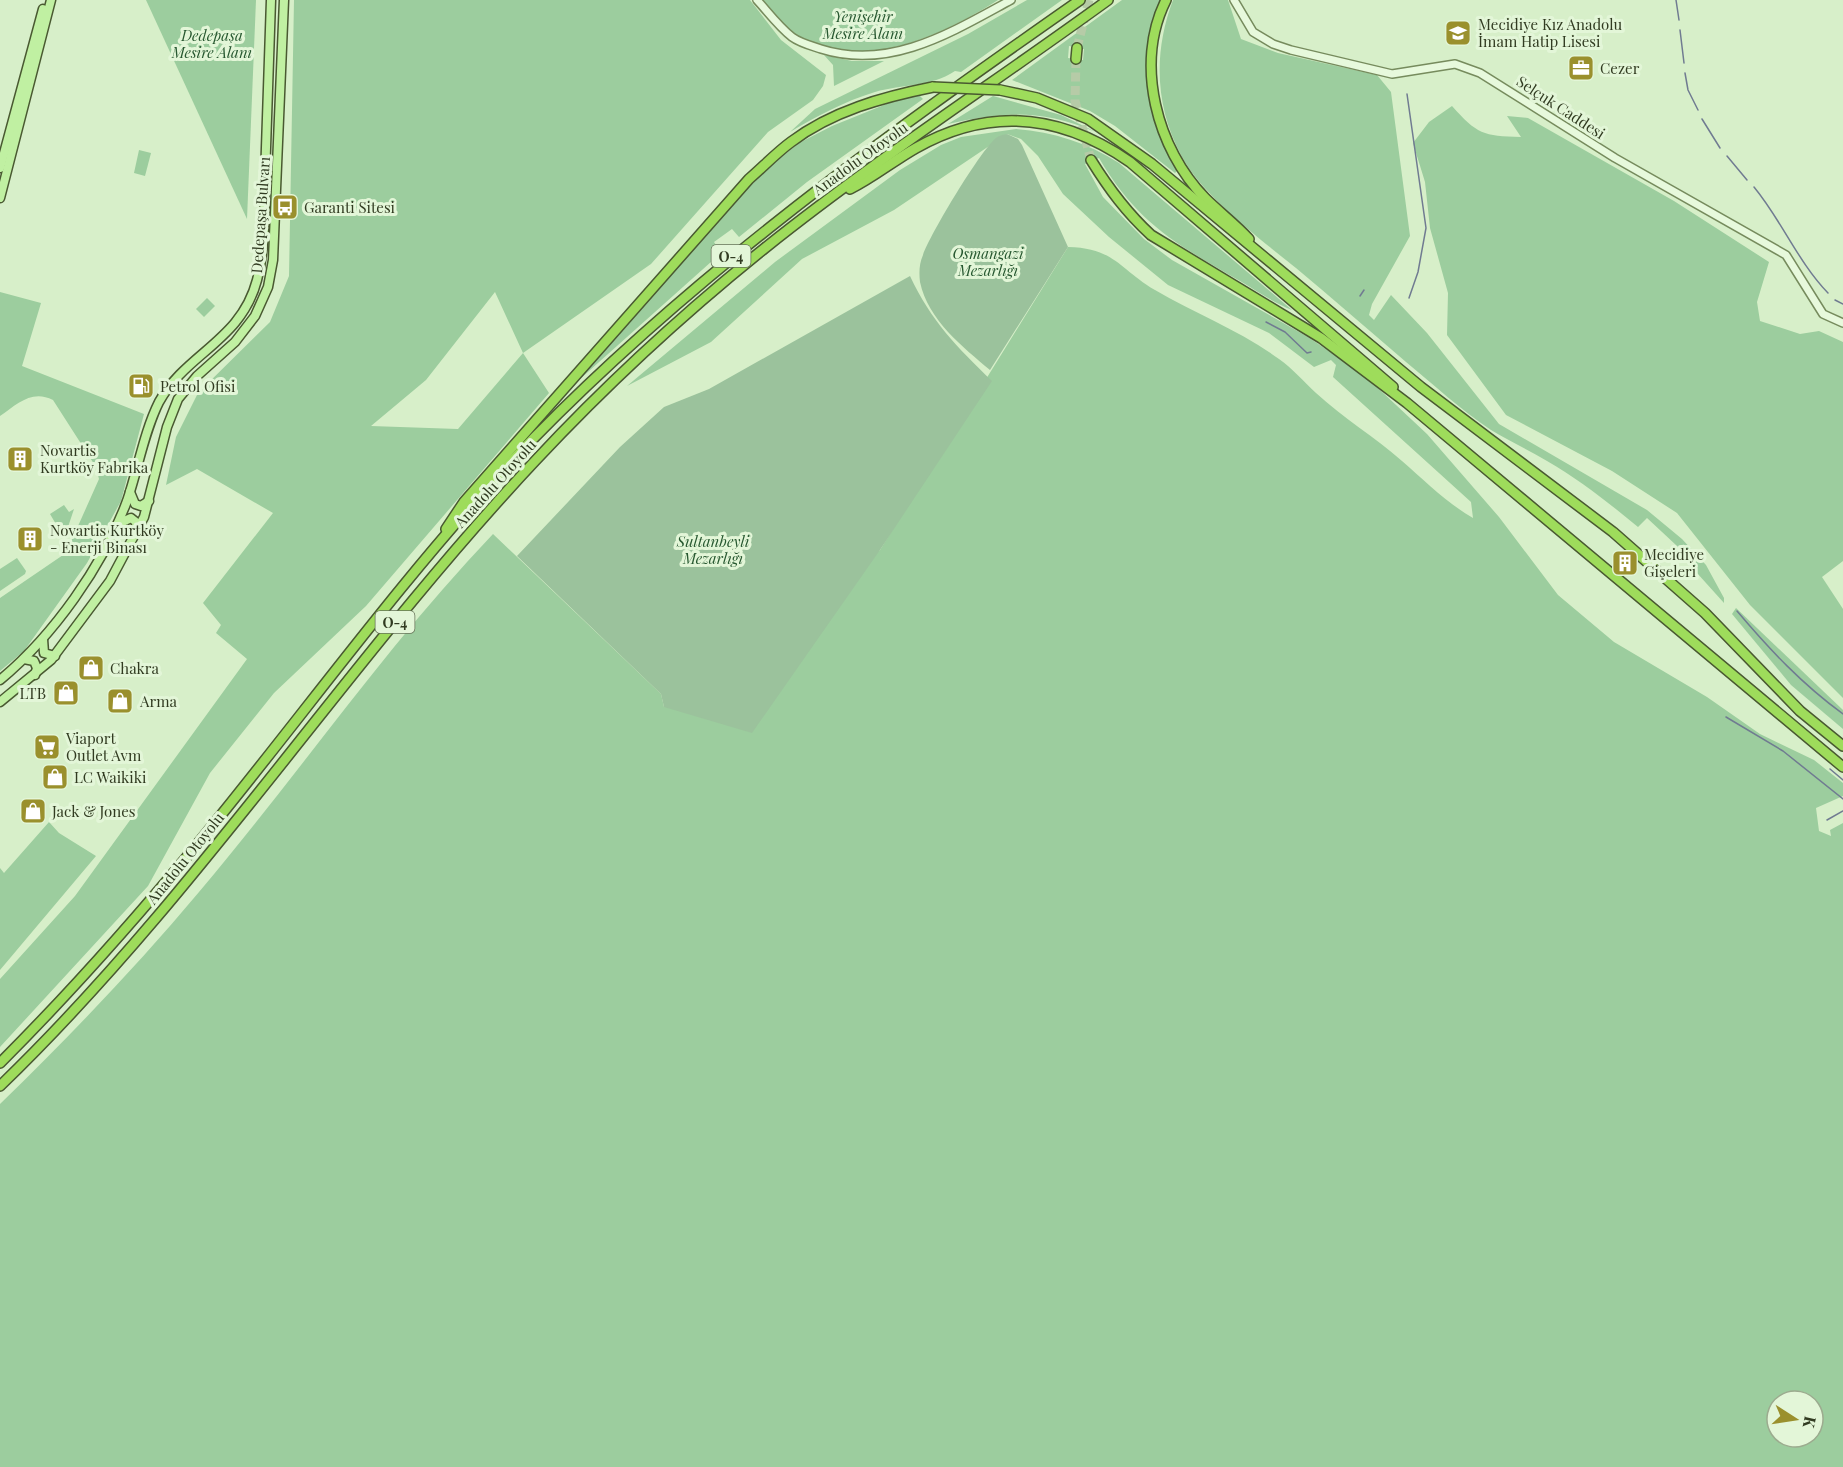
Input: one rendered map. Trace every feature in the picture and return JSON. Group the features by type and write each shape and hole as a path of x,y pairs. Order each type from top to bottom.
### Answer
{"highway":[{"name":"Anadolu Otoyolu","path":"0,1064 127,928 424,561 504,470 564,407 689,291 838,172 1080,0"},
{"name":"Anadolu Otoyolu","path":"1,1085 120,958 196,870 408,605 531,465 594,401 695,306 826,201 1108,0"},
{"path":"1166,0 1158,23 1152,67 1153,89 1163,136 1178,163 1204,197 1258,250"},
{"path":"1076,59 1077,48"},
{"path":"424,561 464,502 749,179 791,142 825,122 870,102 933,87 1000,90 1055,105 1088,119 1117,137 1258,250 1454,413 1613,532 1705,613 1800,711 1843,746"},
{"path":"826,201 873,178 915,148 956,129 999,120 1051,124 1069,129 1107,146 1130,162 1388,382 1407,403"},
{"path":"1091,160 1107,188 1129,215 1151,235 1321,338 1407,403 1843,767"}],"main road":[{"path":"0,168 45,0"},
{"path":"0,198 51,0"},
{"name":"Dedepaşa Bulvarı","path":"0,680 43,638 94,568 118,524 160,402 190,365 224,337 239,319 257,281 263,241 271,0"},
{"name":"Dedepaşa Bulvarı","path":"0,702 55,656 110,581 137,533 149,501 167,427 178,399 197,376 244,330 255,316 268,287 273,260 284,0"},
{"path":"130,492 135,504 141,506 149,501"},
{"path":"118,524 126,518 134,520 137,533"},
{"path":"43,638 42,650 48,655 55,656"},
{"path":"24,659 34,661 37,668 35,675"}],"street":[{"path":"757,0 792,37 832,53 865,56 885,55 925,45 1011,0"},
{"name":"Selçuk Caddesi","path":"1234,0 1253,32 1273,44 1291,50 1392,74 1455,64 1480,73 1615,158 1785,255 1823,314 1843,322"}],"green space":[{"name":"Dedepaşa Mesire Alanı","path":"146,0 256,0 247,219"},
{"path":"294,0 750,0 781,40 826,75 823,86 813,100 768,132 651,264 523,353 549,393 366,606 274,693 210,773 148,886 0,1047 0,979 75,896 247,659 216,633 221,625 203,603 273,513 197,469 166,485 176,437 198,393 270,322 289,276","holes":["495,292 523,353 458,429 371,426 426,380"]},
{"name":"Yenişehir Mesire Alanı","path":"762,0 998,0 950,27 924,38 896,47 869,51 842,51 816,44 791,31"},
{"path":"1027,0 1062,0 961,72 955,71 927,83 885,89 864,96 831,109 790,132 815,109 968,34"},
{"path":"1122,0 1161,0 1148,44 1148,87 1159,130 1177,171 1175,173 1115,126 1090,111 1012,80","holes":["1069,46 1084,49 1083,60 1068,58"]},
{"path":"1173,0 1228,0 1241,39 1278,53 1377,75 1391,92 1410,236 1372,304 1369,315 1374,320 1391,295 1427,333 1499,424 1647,510 1682,539 1706,565 1724,598 1724,603 1688,563 1691,559 1647,518 1638,527 1571,476 1491,430 1469,414 1250,231 1204,187 1182,157 1166,119 1162,99 1160,60 1162,40"},
{"path":"824,55 852,61 884,61 834,86 833,65"},
{"path":"925,93 920,96 923,99 807,182 739,237 732,229 714,242 721,253 570,388 738,198 770,166 799,143 832,126 889,103 889,101"},
{"path":"993,96 1061,115 1096,132 1058,119 1023,114 948,124"},
{"path":"1452,106 1475,128 1498,136 1521,137 1507,116 1528,118 1674,201 1769,262 1757,302 1760,321 1800,334 1819,331 1843,342 1843,561 1822,577 1843,609 1843,698 1750,605 1677,513 1612,471 1506,415 1447,335 1448,293 1430,228 1425,182 1413,143 1429,122"},
{"path":"1016,129 1057,136 1083,144 1119,163 1292,310 1196,255 1160,230 1128,199 1099,158 1085,164 1103,197 1144,239 1172,260 1308,337 1364,375 1427,434 1499,517 1558,595 1614,642 1707,697 1760,734 1814,760 1843,783 1843,796 1816,808 1819,831 1831,836 1830,830 1843,823 1843,1467 0,1467 0,1104 102,1001 175,920 236,847 379,665 493,534 661,694 664,707 880,550 1068,247 1084,248 1107,256 1155,290 1264,349 1284,363 1326,402 1392,452 1445,499 1473,518 1471,502 1333,377 1336,365 1331,360 1314,367 1269,333 1168,285 1109,237 1063,194 1038,156 1021,139 1007,134 894,210 802,259 711,342 627,386 775,262 900,170 941,145 961,137"},
{"name":"Osmangazi Mezarlığı","path":"1007,134 1018,139 1022,145 1068,247 990,370 948,332 931,309 920,282 920,268 928,245 965,180 994,140"},
{"path":"139,150 151,153 145,176 134,173"},
{"name":"Sultanbeyli Mezarlığı","path":"910,276 927,307 946,333 992,381 880,550 752,733 664,707 661,694 517,556 620,447 664,407 709,389"},
{"path":"0,292 41,303 22,366 144,414 121,501 87,563 24,651 0,671 0,598 66,553 99,479 96,467 53,400 38,396 31,397 0,416"},
{"path":"207,298 215,306 204,317 196,309"},
{"path":"64,505 69,512 74,509 66,533 60,531 50,514"},
{"path":"17,558 26,571 25,574 0,591 0,569"},
{"path":"1736,608 1843,710 1843,729 1791,685 1732,614"},
{"path":"49,822 59,833 96,856 0,970 0,868 4,873"}],"waterway":[{"path":"1676,0 1679,20"},
{"path":"1680,30 1684,63"},
{"path":"1685,73 1688,90 1698,110"},
{"path":"1407,94 1426,228 1418,272 1409,298"},
{"path":"1702,119 1720,148"},
{"path":"1727,156 1747,180"},
{"path":"1754,187 1817,281 1828,293"},
{"path":"1360,296 1364,290"},
{"path":"1835,300 1843,304"},
{"path":"1266,322 1285,332 1307,353 1311,352"},
{"path":"1737,611 1787,666 1843,714"},
{"path":"1726,717 1783,751 1843,799"},
{"path":"1830,769 1843,780"},
{"path":"1827,820 1843,811"}],"tunnel":[{"path":"1077,48 1089,0"},
{"path":"1076,59 1075,101 1091,160"}],"place":[{"name":"Mecidiye Kız Anadolu İmam Hatip Lisesi","path":"1458,33"},
{"name":"Cezer","path":"1581,68"},
{"name":"Garanti Sitesi","path":"285,207"},
{"name":"Petrol Ofisi","path":"141,386"},
{"name":"Novartis Kurtköy Fabrika","path":"20,459"},
{"name":"Novartis Kurtköy - Enerji Binası","path":"30,539"},
{"name":"Mecidiye Gişeleri","path":"1625,563"},
{"name":"Chakra","path":"91,668"},
{"name":"LTB","path":"66,693"},
{"name":"Arma","path":"120,701"},
{"name":"Viaport Outlet Avm","path":"47,747"},
{"name":"LC Waikiki","path":"55,777"},
{"name":"Jack & Jones","path":"33,811"}]}
